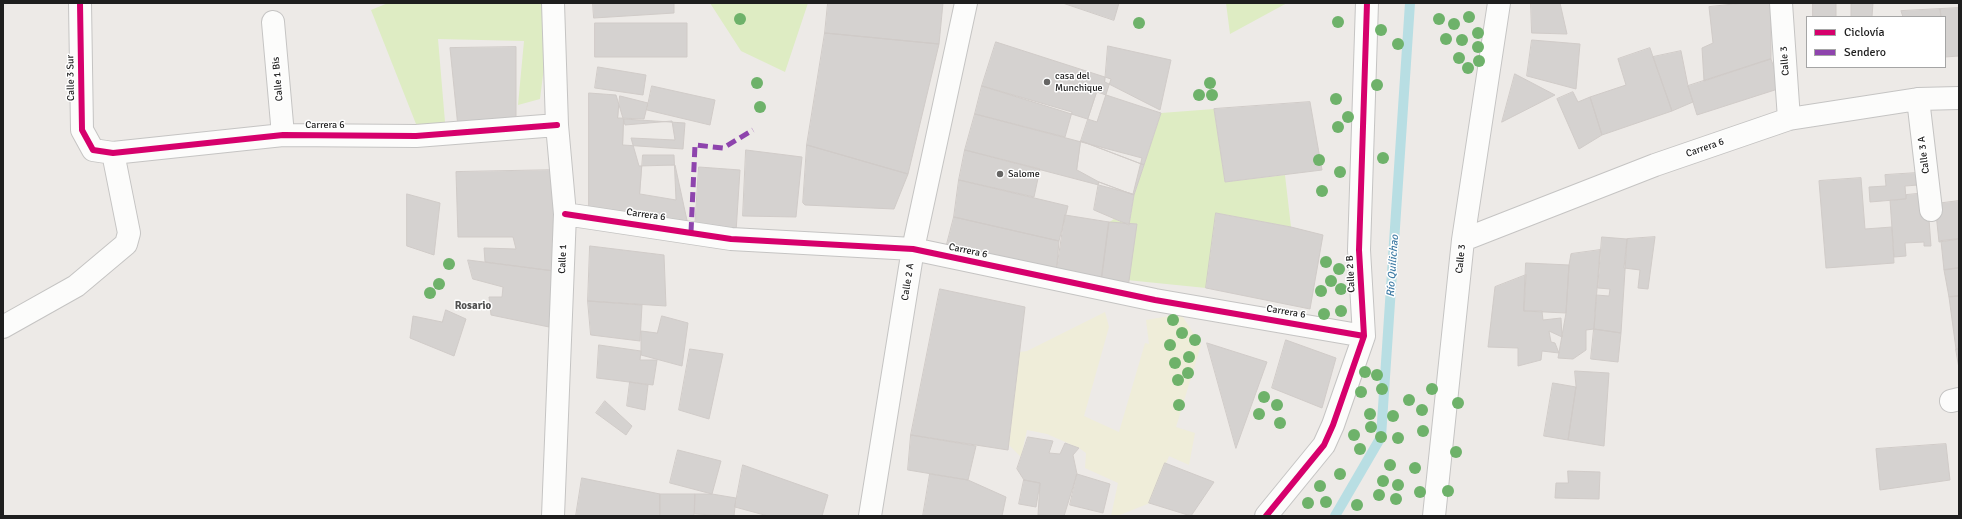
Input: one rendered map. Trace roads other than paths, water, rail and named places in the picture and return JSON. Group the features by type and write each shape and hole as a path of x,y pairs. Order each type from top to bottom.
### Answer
{"street":[{"name":"Calle 3 Sur","path":"3,327 76,286 126,244 129,233 103,151 82,130 80,3"},
{"name":"Calle 1","path":"553,3 557,125 565,214 553,516"},
{"name":"Calle 2 A","path":"870,516 913,249 966,3"},
{"name":"Calle 2 B","path":"1266,516 1324,445 1333,425 1364,336 1360,250 1367,3"},
{"name":"Calle 3","path":"1434,516 1463,240 1499,3"},
{"name":"Calle 3","path":"1781,3 1789,119"},
{"name":"Calle 1 Bis","path":"273,22 283,135"},
{"name":"Carrera 6","path":"1463,240 1655,165 1789,119 1918,100 1959,98"},
{"name":"Calle 3 A","path":"1918,100 1931,210"},
{"name":"Carrera 6","path":"103,151 283,135 416,136 557,125"},
{"name":"Carrera 6","path":"565,214 731,239 913,249 1155,300 1364,336"}],"waterway":[{"name":"Río Quilichao","path":"1335,516 1381,437 1410,3"}],"place":[{"name":"casa del Munchique","path":"1047,82"},
{"name":"Salome","path":"1000,174"}],"district":[{"name":"Rosario","path":"473,306"}]}
